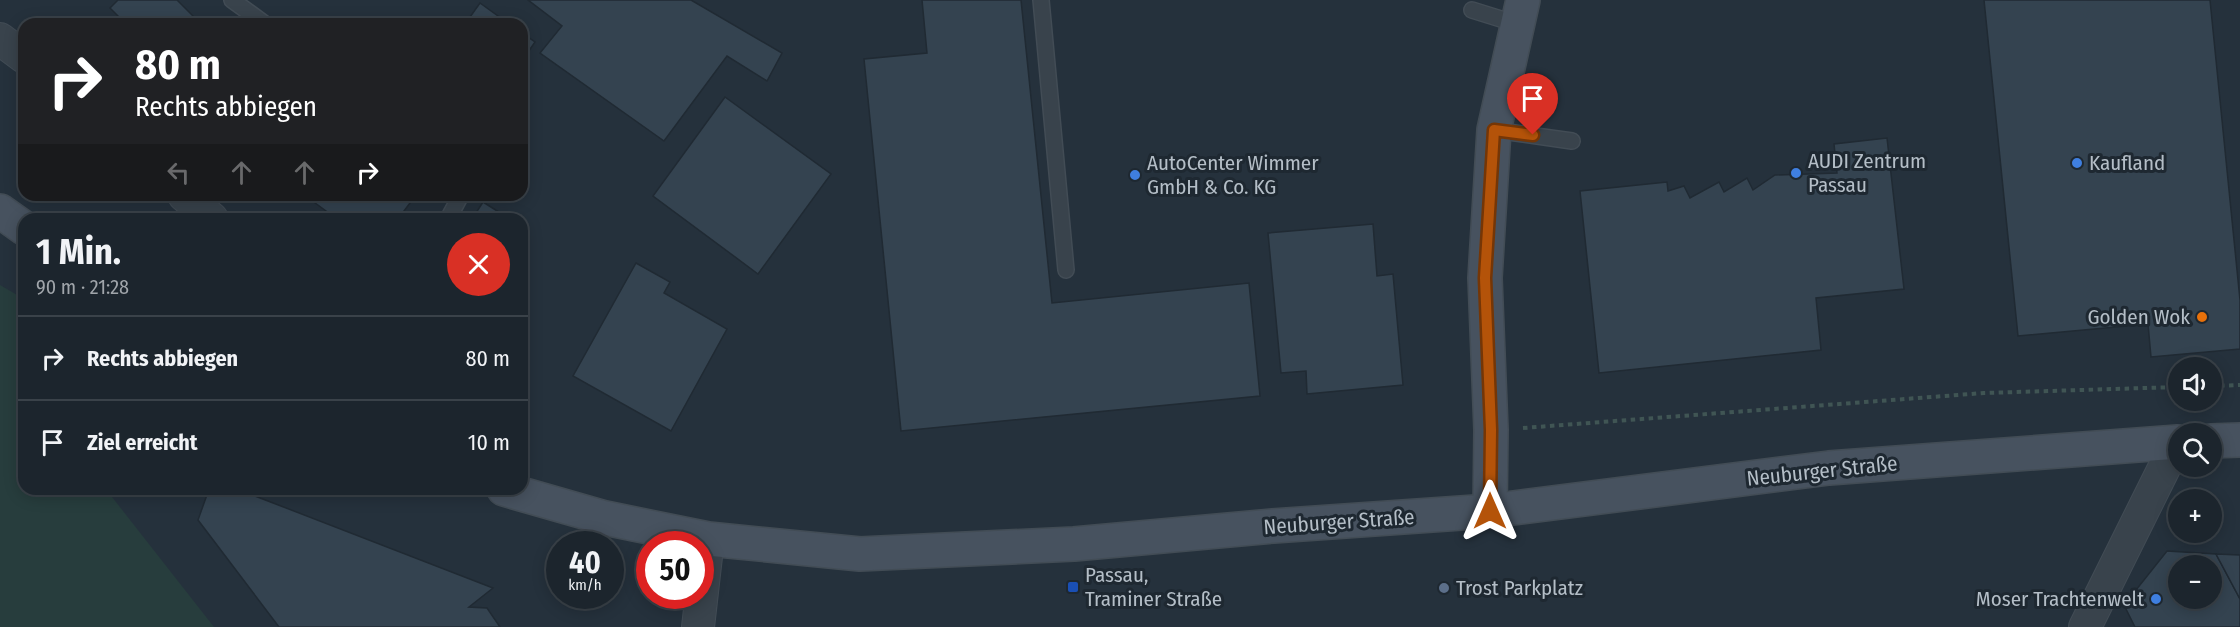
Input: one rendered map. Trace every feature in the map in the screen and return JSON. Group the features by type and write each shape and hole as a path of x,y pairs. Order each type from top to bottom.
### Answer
{"main road":[{"path":"1490,511 1491,430 1485,278 1494,130 1520,12"},
{"path":"0,212 18,224"},
{"path":"2222,441 2240,440"},
{"name":"Neuburger Straße","path":"714,540 860,554 1074,544 1273,526 1490,511 1829,468 2168,443"},
{"name":"Neuburger Straße","path":"525,495 604,518 668,531"}],"street":[{"path":"0,39 18,52"},
{"path":"191,201 205,213"},
{"path":"2085,627 2168,462"},
{"path":"698,627 700,609"}],"lane":[{"path":"232,0 257,18"},
{"path":"1041,0 1066,270"},
{"path":"1472,10 1520,12"},
{"path":"1494,130 1572,141"}],"path":[{"path":"2222,386 2240,385"},
{"path":"1491,430 1984,393 2168,387"}],"green space":[{"path":"0,285 18,296 18,495 113,495 112,497 214,627 0,627"}],"building":[{"path":"118,0 177,0 195,18 120,18 110,8"},
{"path":"528,0 691,0 782,53 767,81 727,56 664,141 540,53 562,26"},
{"path":"922,0 1021,0 1052,303 1249,283 1260,396 901,431 864,59 927,53"},
{"path":"1984,0 2210,0 2240,300 2240,349 2151,357 2148,324 2018,336"},
{"path":"480,3 501,18 469,18"},
{"path":"528,37 535,42 528,52"},
{"path":"725,97 831,174 758,274 653,196"},
{"path":"1887,138 1904,289 1816,298 1821,350 1599,373 1580,191 1667,182 1668,191 1684,186 1690,198 1719,182 1724,192 1747,178 1753,190 1775,175 1837,173 1834,144"},
{"path":"312,201 412,201 402,213 329,213"},
{"path":"483,202 500,213 476,213"},
{"path":"1373,224 1377,276 1393,274 1403,385 1307,394 1306,371 1281,373 1268,233"},
{"path":"636,263 670,282 664,293 727,329 671,431 573,376"},
{"path":"207,495 253,495 493,588 469,607 487,608 500,627 279,627 198,520"},
{"path":"2167,551 2216,554 2168,555 2168,609 2222,609 2222,565 2240,599 2240,627 2135,627 2124,605"},
{"path":"2216,554 2240,555 2240,599 2222,565 2222,555"}],"place":[{"name":"Kaufland","path":"2077,163"},
{"name":"AUDI Zentrum Passau","path":"1796,173"},
{"name":"AutoCenter Wimmer GmbH & Co. KG","path":"1135,175"},
{"name":"Golden Wok","path":"2202,317"},
{"name":"Passau, Traminer Straße","path":"1073,587"},
{"name":"Trost Parkplatz","path":"1444,588"},
{"name":"Moser Trachtenwelt","path":"2156,599"}],"route":[{"path":"1490,511 1491,430 1485,278 1494,130 1533,135"}]}
